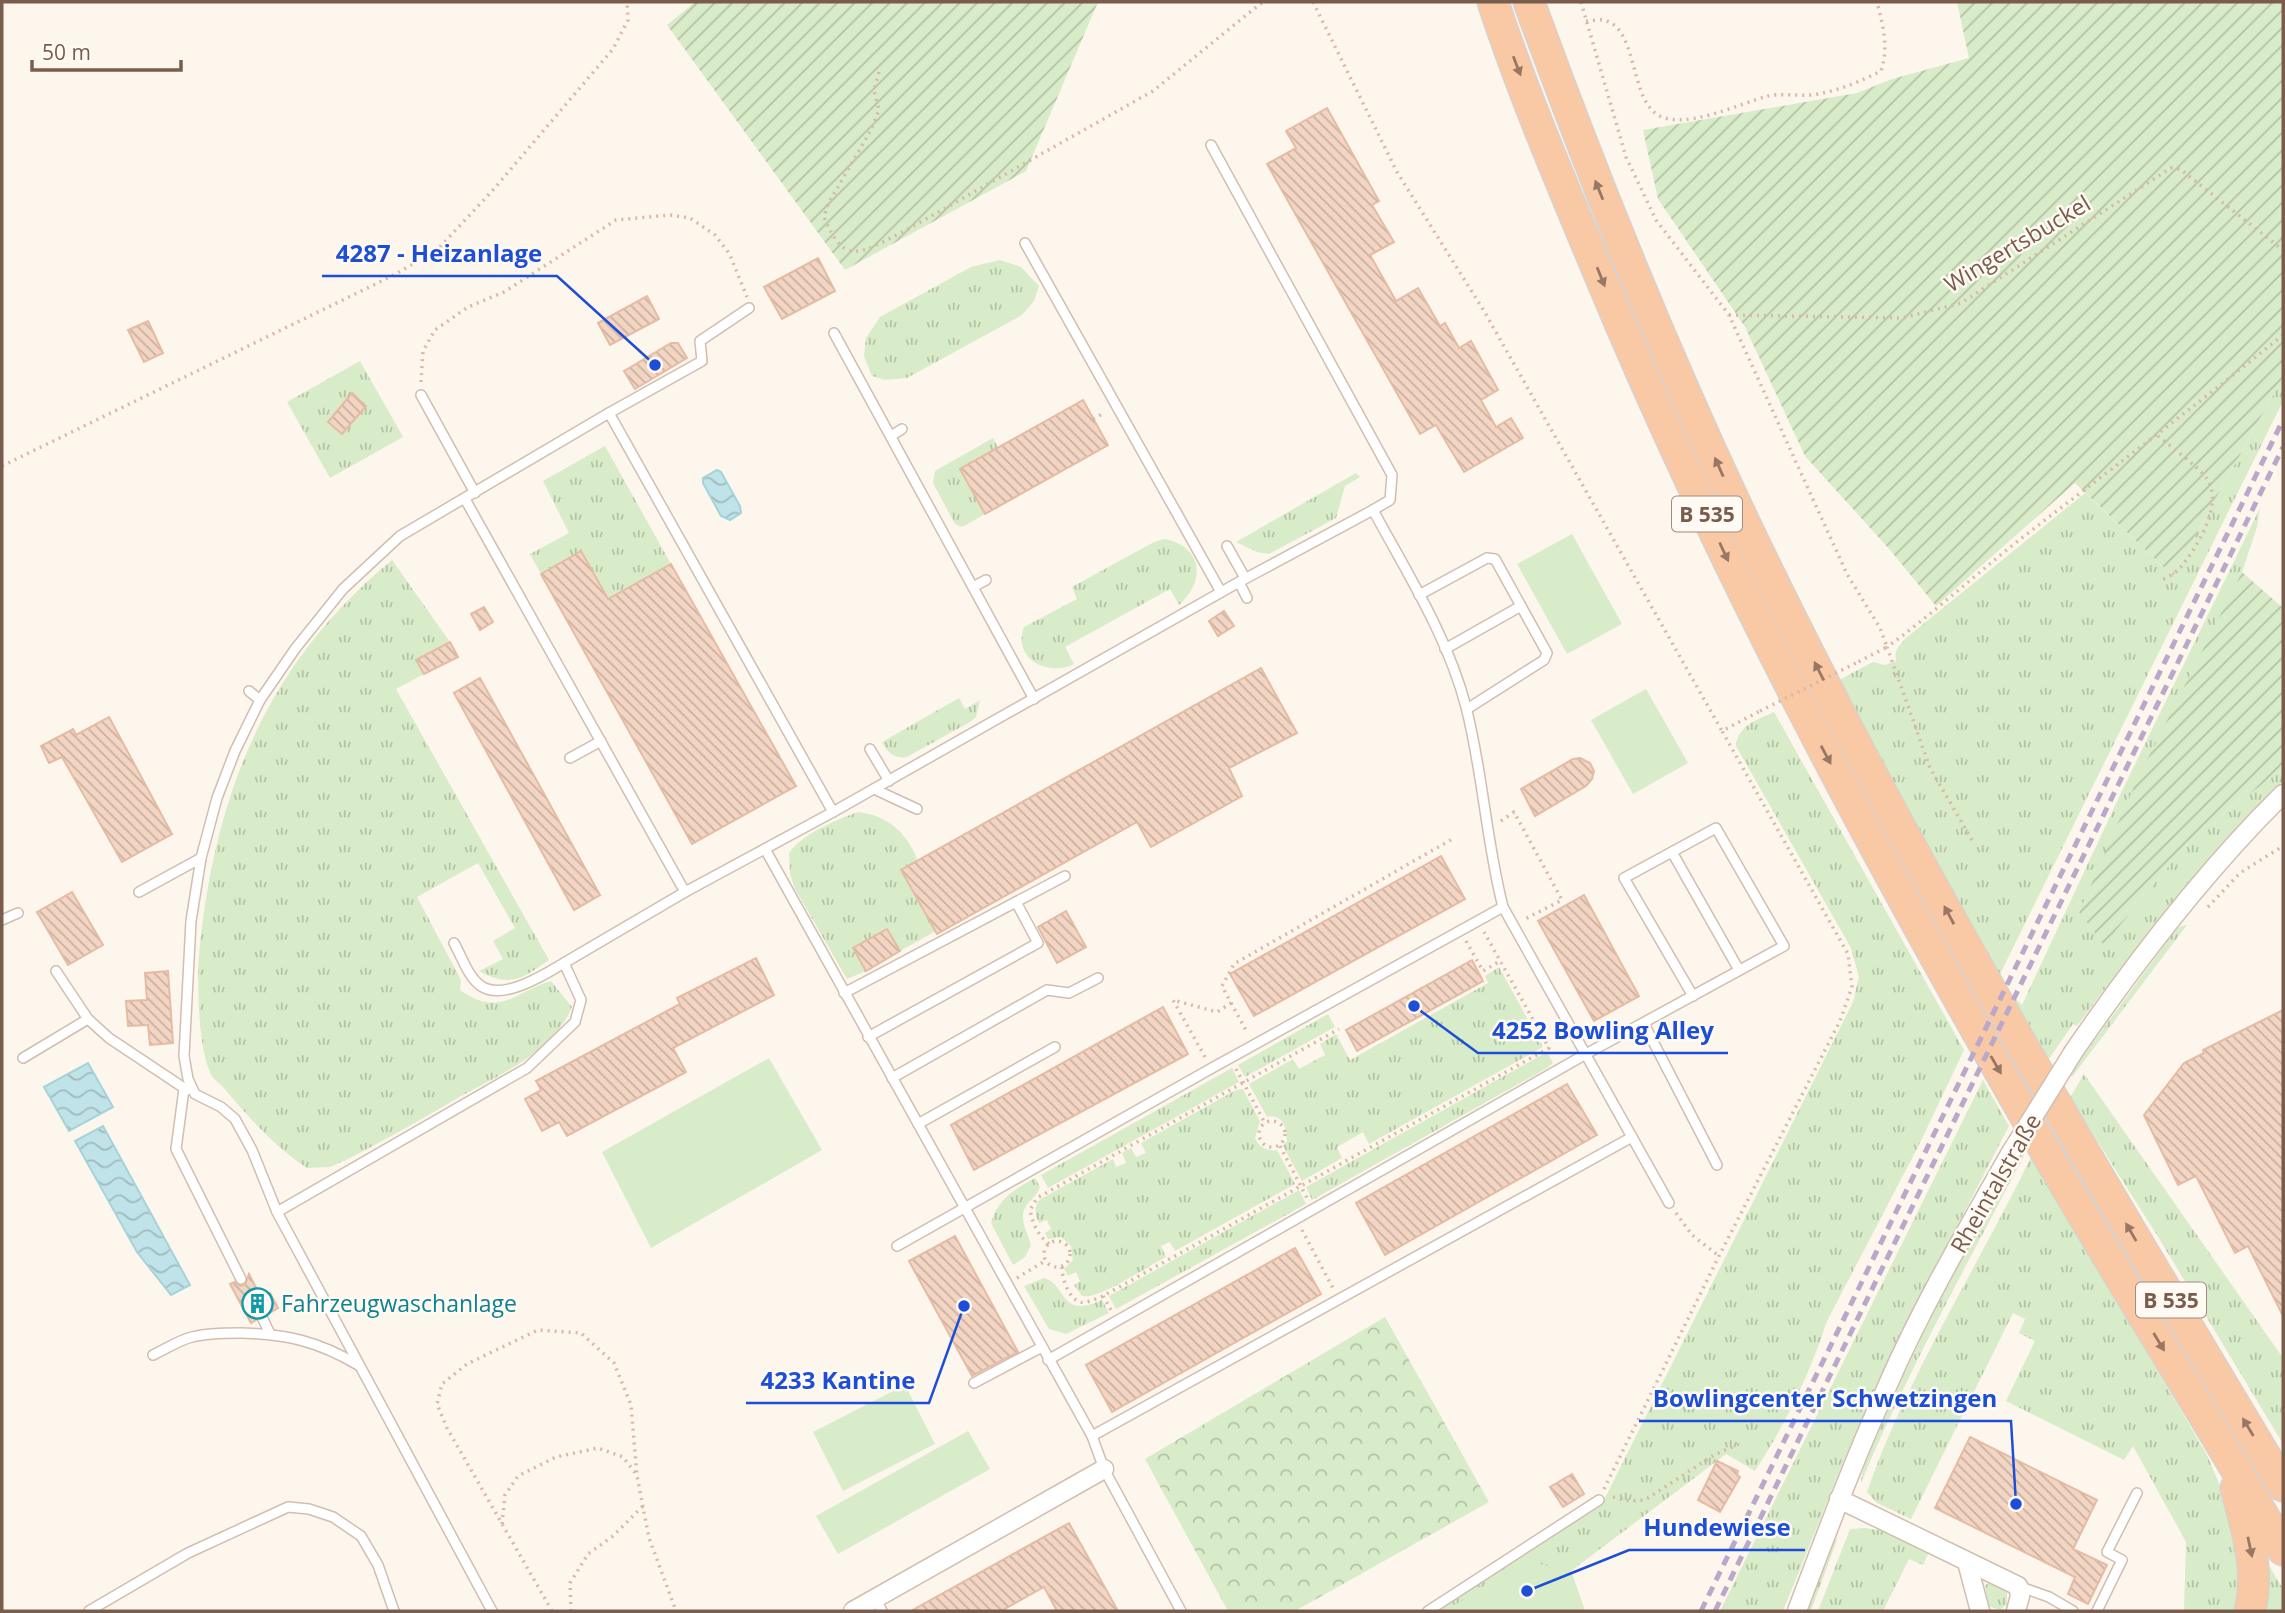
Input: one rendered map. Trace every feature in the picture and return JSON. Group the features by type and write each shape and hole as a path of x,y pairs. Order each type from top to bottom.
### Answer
{"highway":[{"name":"B 535","path":"1493,2 1563,186 1633,355 1734,572 1808,719 1962,1006 2283,1550"},
{"name":"B 535","path":"1529,2 1595,181 1638,287 1737,506 1817,666 1981,975 2283,1486"},
{"path":"2228,1457 2252,1552 2255,1581 2249,1611"}],"street":[{"name":"Rheintalstraße","path":"1797,1611 1839,1499 1887,1387 1934,1290 2010,1154 2074,1051 2113,996 2195,892 2283,794"},
{"path":"853,1611 879,1605 1104,1469"},
{"path":"1839,1499 2018,1586 2020,1596 2016,1611"},
{"path":"1967,1562 1980,1611"}],"lane":[{"path":"454,943 472,977 482,987 503,991 539,978 685,892 889,781 1242,580 1390,500 1392,475 1211,145"},
{"path":"1025,243 1073,338 1221,592"},
{"path":"195,1094 188,1079 184,1056 191,921 201,858 217,798 235,751 260,700 295,649 343,589 400,536 702,361 700,341 749,308"},
{"path":"834,333 1034,699"},
{"path":"421,395 474,493"},
{"path":"609,413 833,812"},
{"path":"891,436 902,429"},
{"path":"465,499 685,892"},
{"path":"1373,510 1419,595 1457,678 1466,709 1494,872 1503,906 1669,1203"},
{"path":"1227,546 1247,598"},
{"path":"1419,595 1487,558 1495,559 1547,653 1544,660 1466,709"},
{"path":"973,587 986,580"},
{"path":"1445,649 1521,606"},
{"path":"249,691 260,700"},
{"path":"570,758 600,741"},
{"path":"870,749 889,781"},
{"path":"874,789 917,810"},
{"path":"1048,1360 1586,1054 1644,1024 1784,946 1716,828 1624,878 1693,996"},
{"path":"765,849 1091,1436 1104,1469 1181,1611"},
{"path":"1672,852 1740,970"},
{"path":"139,891 201,858"},
{"path":"844,993 1065,876"},
{"path":"868,1037 1038,943 1016,902"},
{"path":"897,1246 1503,906"},
{"path":"2,920 18,913"},
{"path":"277,1212 527,1069 575,1022 581,1000 564,963"},
{"path":"56,971 88,1019 109,1038 184,1089 221,1107 234,1119 252,1150 277,1212 492,1611"},
{"path":"892,1078 1047,990 1069,993 1098,978"},
{"path":"23,1058 88,1019"},
{"path":"1644,1024 1717,1166"},
{"path":"918,1124 1055,1047"},
{"path":"184,1089 176,1149 241,1279"},
{"path":"1091,1436 1632,1136"},
{"path":"262,1317 270,1334"},
{"path":"153,1355 191,1337 219,1333 270,1334 304,1339 335,1351 359,1365"},
{"path":"975,1384 1042,1347"},
{"path":"2097,1611 2122,1560 2107,1552 2137,1493"},
{"path":"1428,1611 1599,1500"},
{"path":"89,1611 188,1553 288,1507 309,1509 333,1517 361,1536 378,1565 394,1611"},
{"path":"2018,1586 2073,1611"}],"path":[{"path":"2,466 394,275 438,249 494,190 613,48 628,20 627,2"},
{"path":"879,72 874,91 879,110 871,130 828,204 824,218 831,235 841,247 861,252 901,233 1153,91 1260,4 1266,2"},
{"path":"1314,2 1396,172 1484,311 1848,954 1852,987 1840,1021 1719,1256 1602,1493 1629,1502 1646,1500 1714,1455 1741,1443"},
{"path":"1581,2 1626,157 1656,220 1729,315 1847,574 1880,628 1930,768 1972,840"},
{"path":"1586,22 1606,19 1617,27 1646,102 1657,114 1692,119 1770,96 1811,95 1833,91 1881,71 1886,39 1877,2"},
{"name":"Wingertsbuckel","path":"1729,315 1902,318 1961,303 2171,168 2180,169 2283,250"},
{"path":"421,395 422,351 435,331 468,307 513,287 616,220 670,215 690,218 715,235 729,253 747,293 749,308"},
{"path":"1722,731 1887,647 2283,335"},
{"path":"1093,419 1105,412"},
{"path":"2158,436 2207,478 2214,501 2206,526 2179,570 2162,580"},
{"path":"1487,829 1517,811 1562,900 1514,925"},
{"path":"1255,1044 1222,986 1234,964 1454,838"},
{"path":"2209,906 2240,873 2283,846"},
{"path":"1045,1261 1045,1249 1049,1244 1057,1240 1066,1243 1071,1255 1062,1267 1062,1277 1073,1296 1080,1302 1088,1302 1549,1048 1478,921"},
{"path":"1460,930 1483,971 1500,961"},
{"path":"1212,1068 1173,1000 1217,1012 1231,1003"},
{"path":"1049,1244 1040,1237 1032,1222 1030,1210 1037,1198 1339,1029"},
{"path":"1230,1058 1265,1123"},
{"path":"1265,1123 1279,1123 1284,1128 1284,1141 1279,1146 1272,1148 1261,1142 1260,1129 1265,1123"},
{"path":"1279,1146 1314,1209"},
{"path":"1669,1203 1692,1236 1719,1256"},
{"path":"1296,1219 1339,1299"},
{"path":"1045,1261 1056,1268 1062,1267"},
{"path":"1007,1284 1045,1261"},
{"path":"552,1611 447,1428 437,1404 442,1384 467,1364 538,1330 581,1333 614,1363 632,1405 637,1476 649,1538 676,1611"},
{"path":"502,1524 506,1495 519,1476 556,1457 598,1448 623,1457 637,1476"},
{"path":"571,1611 569,1583 588,1554 613,1536 643,1506"}],"green space":[{"path":"695,2 1098,2 1026,171 845,270 667,25"},
{"path":"1957,2 2283,2 2283,377 2173,576 2075,483 1936,606 1890,550 1805,456 1745,327 1658,199 1643,130 1857,93 1892,79 1969,58"},
{"path":"1000,260 1021,267 1039,286 1034,301 1022,315 907,378 885,380 872,376 864,356 866,338 880,317 971,267"},
{"path":"360,361 403,437 330,478 287,402"},
{"path":"2283,377 2283,401 2000,974 2013,996 2022,1005 2120,795 2260,508 2257,527 2242,572 2103,945 2187,844 2283,769 2283,781 2228,839 2176,900 2077,1026 2073,1024 2046,1063 1837,681 1873,662 1885,665 1896,661 1896,651 1906,638 2085,493 2173,576"},
{"path":"993,438 998,447 960,469 985,514 962,527 955,524 933,483 935,471"},
{"path":"605,446 671,564 631,586 722,803 582,552 541,574 530,554 569,533 543,481"},
{"path":"1356,473 1360,477 1345,486 1336,518 1269,554 1257,552 1236,542"},
{"path":"1572,534 1622,624 1567,654 1517,564"},
{"path":"1165,539 1187,549 1196,566 1194,586 1179,605 1170,589 1065,647 1074,664 1054,668 1035,662 1028,656 1023,648 1024,627 1077,599 1072,587 1154,542"},
{"path":"392,560 450,642 417,659 424,674 396,689 549,960 516,979 499,979 479,971 503,959 493,941 515,928 478,863 417,897 461,980 460,990 474,998 497,1003 551,981 572,1007 552,1038 506,1072 348,1159 330,1167 307,1168 262,1130 213,1077 207,1065 199,1017 198,982 206,896 233,787 254,736 280,688 311,643 348,600"},
{"path":"2242,572 2283,608 2283,769 2187,844 2104,945 2079,912 2136,782"},
{"path":"1646,689 1688,763 1633,794 1591,720"},
{"path":"959,698 965,709 980,700 976,717 970,722 907,757 895,756 884,746 882,742"},
{"path":"1774,712 1964,1050 1919,1145 1827,1321 1796,1399 1755,1471 1726,1454 1571,1571 1585,1611 1437,1611 1603,1502 1853,1002 1859,977 1851,948 1736,746 1744,728"},
{"path":"858,812 879,817 895,827 907,840 922,873 936,931 900,951 886,929 853,947 866,971 847,979 795,889 790,874 789,853 812,833"},
{"path":"2187,925 2072,1077 2070,1074 2171,936 2179,927"},
{"path":"1499,967 1543,1047 1369,1144 1363,1132 1337,1147 1342,1158 1302,1181 1283,1146 1287,1141 1283,1123 1277,1118 1267,1117 1249,1084 1293,1059 1299,1069 1325,1055 1320,1044 1336,1034 1350,1060 1488,983 1485,976"},
{"path":"1328,1014 1335,1027 1245,1077 1238,1065"},
{"path":"1547,1052 1553,1063 1547,1068 1312,1200 1306,1187"},
{"path":"769,1058 822,1150 651,1248 602,1152"},
{"path":"1232,1068 1239,1082 1048,1188 1041,1175"},
{"path":"2084,1074 2283,1358 2283,1444 2157,1235 2070,1098"},
{"path":"1983,1080 2009,1126 1899,1338 1844,1460 1783,1611 1720,1611"},
{"path":"1243,1089 1260,1121 1255,1138 1264,1148 1277,1150 1295,1184 1175,1251 1170,1242 1161,1246 1166,1257 1111,1288 1090,1296 1082,1296 1074,1285 1080,1281 1076,1272 1068,1276 1064,1269 1073,1260 1071,1246 1061,1237 1048,1239 1045,1233 1051,1229 1047,1220 1039,1223 1036,1214 1039,1200 1113,1159 1116,1167 1126,1163 1122,1153 1131,1148 1136,1157 1146,1153 1141,1143 1236,1090"},
{"path":"2053,1131 2283,1517 2283,1527 2050,1136"},
{"path":"2026,1147 2028,1148 1920,1356 1861,1483 1872,1445 1936,1308"},
{"path":"2032,1155 2207,1455 2241,1543 2242,1611 2184,1611 2186,1542 2133,1446 2124,1460 2006,1401 2035,1341 2019,1333 2025,1319 2013,1313 1911,1519 1877,1503 1867,1492 1902,1405"},
{"path":"1035,1178 1040,1187 1026,1206 1023,1215 1031,1245 1025,1257 1013,1265 991,1223 1007,1196"},
{"path":"1299,1190 1306,1204 1116,1309 1109,1296"},
{"path":"1044,1278 1051,1281 1071,1303 1078,1306 1102,1300 1109,1313 1066,1334 1049,1329 1024,1286"},
{"path":"1385,1317 1489,1502 1295,1611 1228,1611 1145,1459"},
{"path":"905,1385 935,1444 843,1491 813,1432"},
{"path":"968,1431 990,1469 838,1554 816,1516"},
{"path":"1850,1529 1883,1531 1929,1552 1923,1565 1909,1559 1883,1611 1818,1611"},
{"path":"1838,1537 1811,1611 1804,1611 1826,1553"},
{"path":"2265,1559 2283,1589 2283,1611 2258,1611"},
{"path":"1523,1560 1571,1571 1585,1611 1446,1611"},
{"path":"1990,1583 2007,1592 2007,1604 2000,1610 1988,1606 1985,1585"}],"water":[{"path":"717,470 721,472 740,506 741,513 730,520 721,516 703,483 703,478"},
{"path":"88,1063 113,1107 69,1131 44,1087"},
{"path":"103,1126 190,1285 171,1295 137,1252 75,1141"}],"building":[{"path":"1327,108 1379,201 1372,205 1394,242 1370,255 1396,301 1418,288 1440,326 1445,323 1459,348 1471,341 1498,390 1481,400 1496,427 1511,418 1523,438 1464,472 1436,425 1420,434 1267,164 1296,148 1286,131"},
{"path":"818,258 835,291 782,319 764,287"},
{"path":"647,296 659,319 610,345 598,323"},
{"path":"148,321 163,353 144,362 128,330"},
{"path":"671,343 678,343 687,358 635,389 624,371"},
{"path":"352,393 366,406 342,434 328,422"},
{"path":"1083,400 1108,445 985,514 960,469"},
{"path":"581,551 608,599 671,564 796,786 692,844 541,574"},
{"path":"484,607 493,622 480,630 471,614"},
{"path":"1224,611 1234,626 1218,636 1209,621"},
{"path":"450,642 458,657 424,674 416,660"},
{"path":"1261,668 1297,733 1229,768 1242,796 1151,847 1137,822 937,934 901,870"},
{"path":"480,678 600,895 574,910 454,693"},
{"path":"109,717 172,834 122,862 62,757 49,763 41,746 73,729 76,735"},
{"path":"1580,758 1590,763 1594,771 1592,779 1586,786 1535,816 1521,789 1573,759"},
{"path":"1441,856 1465,899 1254,1016 1230,974"},
{"path":"72,892 103,945 68,965 37,912"},
{"path":"1584,895 1639,996 1594,1021 1538,921"},
{"path":"1066,911 1086,947 1057,963 1038,927"},
{"path":"887,929 900,951 866,971 853,948"},
{"path":"756,958 774,995 673,1048 686,1072 567,1136 559,1122 542,1131 525,1099 541,1090 536,1081 680,1004 677,998"},
{"path":"1472,960 1483,981 1357,1051 1346,1030"},
{"path":"168,971 173,1043 150,1045 148,1025 128,1026 126,1001 147,1000 145,973"},
{"path":"1163,1007 1188,1054 974,1170 951,1125"},
{"path":"2283,1010 2283,1316 2248,1246 2235,1253 2196,1176 2178,1185 2144,1115 2184,1063 2204,1053 2203,1050"},
{"path":"1567,1084 1597,1135 1385,1255 1356,1203"},
{"path":"955,1236 1018,1352 972,1376 909,1261"},
{"path":"1295,1248 1321,1294 1112,1412 1086,1365"},
{"name":"Fahrzeugwaschanlage","path":"249,1274 261,1297 270,1293 278,1308 268,1314 263,1310 258,1311 256,1320 251,1323 230,1284 235,1282 240,1286 245,1285"},
{"path":"1970,1437 2097,1500 2073,1549 2107,1565 2088,1604 2068,1594 2075,1577 1935,1508"},
{"path":"1717,1461 1738,1471 1737,1475 1740,1477 1720,1512 1698,1500"},
{"path":"1572,1474 1584,1494 1563,1507 1550,1487"},
{"path":"1069,1523 1118,1611 1057,1611 1044,1587 1001,1611 911,1611"}],"railway":[{"path":"1701,1611 2283,420"},
{"path":"1715,1611 2283,447"}],"place":[{"name":"4287 - Heizanlage","path":"655,365"},
{"name":"4252 Bowling Alley","path":"1414,1006"},
{"name":"Fahrzeugwaschanlage","path":"258,1303"},
{"name":"4233 Kantine","path":"964,1306"},
{"name":"Bowlingcenter Schwetzingen","path":"2016,1504"},
{"name":"Hundewiese","path":"1527,1591"}]}
